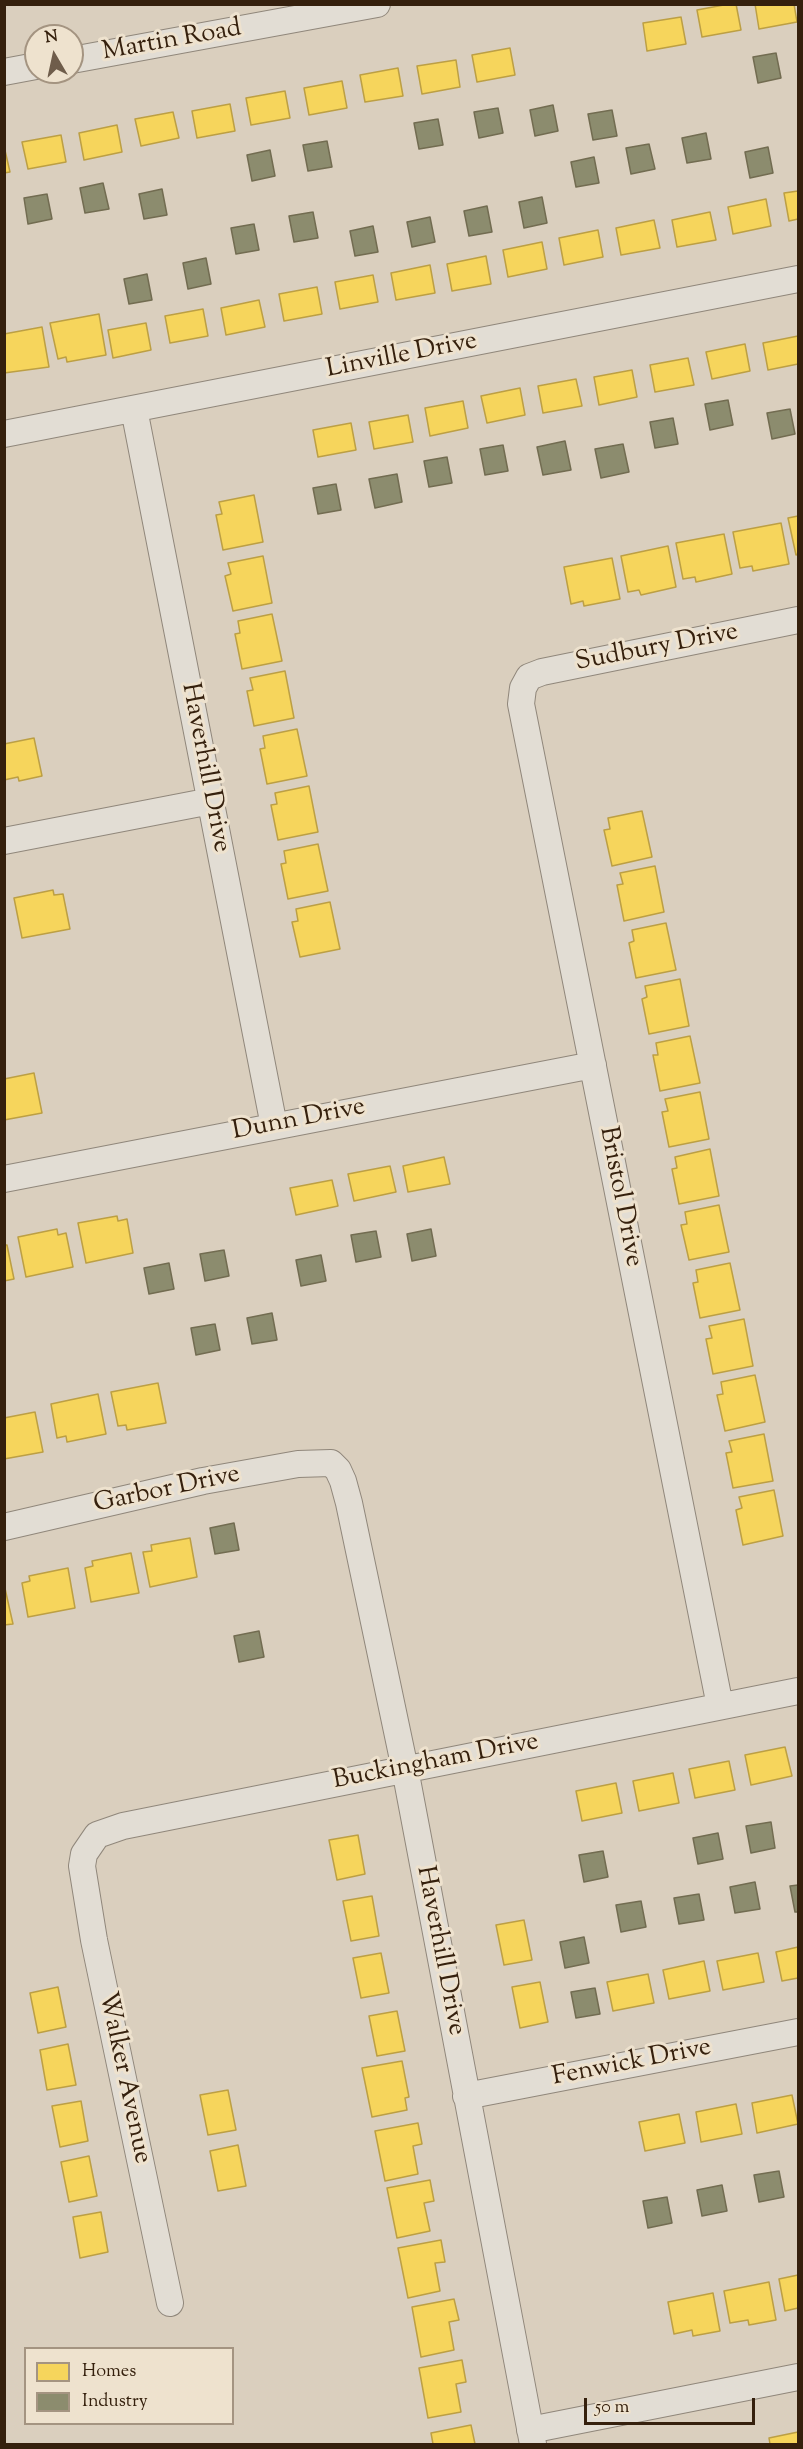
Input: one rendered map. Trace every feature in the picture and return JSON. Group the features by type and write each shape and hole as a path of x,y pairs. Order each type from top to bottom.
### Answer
{"street":[{"name":"Martin Road","path":"84,58 377,4"},
{"path":"4,72 24,68"},
{"name":"Linville Drive","path":"4,434 798,279"},
{"name":"Haverhill Drive","path":"134,409 274,1126"},
{"name":"Sudbury Drive","path":"523,688 530,677 542,672 798,620"},
{"name":"Bristol Drive","path":"523,688 521,704 720,1706"},
{"path":"4,841 211,801"},
{"name":"Dunn Drive","path":"4,1179 593,1065"},
{"name":"Haverhill Drive","path":"331,1462 343,1481 349,1503 405,1769 532,2437"},
{"name":"Garbor Drive","path":"4,1527 203,1481 298,1464 331,1462"},
{"name":"Buckingham Drive","path":"84,1854 97,1835 123,1826 798,1691"},
{"name":"Walker Avenue","path":"84,1854 82,1866 94,1940 170,2303"},
{"name":"Fenwick Drive","path":"466,2096 798,2032"},
{"path":"532,2437 798,2377"}],"building: Homes":[{"path":"736,4 741,30 702,37 697,10"},
{"path":"755,4 794,4 797,22 759,29"},
{"path":"681,17 686,44 647,51 643,23"},
{"path":"510,48 515,75 477,82 472,55"},
{"path":"456,60 460,87 422,94 417,66"},
{"path":"398,68 403,96 365,102 360,75"},
{"path":"342,81 347,108 309,115 304,88"},
{"path":"285,91 290,118 251,125 246,98"},
{"path":"230,104 235,131 197,138 192,111"},
{"path":"173,112 179,138 141,146 135,119"},
{"path":"117,125 122,152 84,160 79,133"},
{"path":"61,135 66,162 28,169 22,142"},
{"path":"4,146 10,172 4,173"},
{"path":"798,191 798,219 789,221 784,193"},
{"path":"766,199 771,226 733,234 728,207"},
{"path":"710,212 716,240 677,247 672,220"},
{"path":"654,220 660,248 621,255 616,228"},
{"path":"598,230 603,257 564,265 559,238"},
{"path":"542,242 547,269 508,277 503,250"},
{"path":"486,256 491,284 452,291 447,264"},
{"path":"430,265 435,293 396,300 391,273"},
{"path":"373,275 378,302 340,309 335,282"},
{"path":"317,287 322,314 284,321 279,294"},
{"path":"259,300 265,327 226,335 221,308"},
{"path":"203,309 208,336 170,343 165,316"},
{"path":"99,314 106,355 67,362 66,357 58,359 50,323"},
{"path":"146,323 151,350 113,358 108,330"},
{"path":"42,327 49,367 4,373 4,334"},
{"path":"798,336 798,364 768,370 763,343"},
{"path":"745,344 750,371 712,379 706,352"},
{"path":"688,358 694,385 655,392 650,365"},
{"path":"632,370 637,397 599,405 594,377"},
{"path":"576,379 582,406 543,413 538,386"},
{"path":"520,388 525,415 487,423 481,396"},
{"path":"463,401 468,428 430,436 425,408"},
{"path":"408,415 413,442 374,449 369,422"},
{"path":"351,423 356,450 318,457 313,430"},
{"path":"254,495 263,542 223,550 216,515 222,514 219,502"},
{"path":"798,516 798,554 796,555 788,518"},
{"path":"781,523 789,564 753,571 752,566 740,568 733,532"},
{"path":"724,534 732,574 696,582 695,577 683,579 676,543"},
{"path":"668,546 676,587 641,595 639,590 628,592 621,556"},
{"path":"263,556 272,603 233,611 225,576 231,574 228,563"},
{"path":"612,558 620,599 584,606 583,601 571,604 564,567"},
{"path":"272,614 282,661 242,669 235,634 240,633 238,621"},
{"path":"285,671 294,718 254,726 247,691 253,690 250,678"},
{"path":"297,729 307,776 267,784 260,749 265,748 263,736"},
{"path":"34,738 42,776 19,781 18,777 4,780 4,744"},
{"path":"309,786 318,832 278,840 271,805 277,804 275,793"},
{"path":"642,811 652,857 612,866 604,830 610,829 608,818"},
{"path":"318,844 328,891 288,899 281,864 286,863 284,851"},
{"path":"655,866 664,912 624,921 617,885 623,884 620,873"},
{"path":"53,890 54,895 63,894 70,929 22,938 14,898"},
{"path":"330,902 340,949 300,957 292,922 298,921 296,909"},
{"path":"666,923 676,970 636,978 629,943 634,941 632,930"},
{"path":"680,979 689,1026 649,1034 642,999 647,997 645,986"},
{"path":"690,1036 700,1083 660,1091 653,1055 658,1055 656,1043"},
{"path":"34,1073 42,1113 4,1120 4,1079"},
{"path":"700,1092 709,1139 669,1147 662,1112 668,1111 665,1099"},
{"path":"710,1149 719,1196 679,1204 672,1169 677,1168 675,1157"},
{"path":"444,1157 450,1184 408,1192 403,1166"},
{"path":"390,1166 396,1192 354,1201 348,1174"},
{"path":"332,1180 338,1206 296,1215 290,1188"},
{"path":"719,1205 729,1252 689,1260 681,1225 687,1224 685,1212"},
{"path":"117,1216 118,1221 127,1219 133,1253 86,1263 78,1223"},
{"path":"57,1229 58,1235 66,1233 73,1267 26,1277 18,1237"},
{"path":"4,1245 7,1245 14,1279 4,1281"},
{"path":"730,1263 740,1310 700,1318 693,1283 698,1282 696,1270"},
{"path":"744,1319 753,1366 713,1374 706,1339 712,1338 709,1326"},
{"path":"755,1375 765,1422 725,1431 717,1395 723,1394 721,1382"},
{"path":"158,1383 166,1423 127,1430 126,1425 118,1426 111,1392"},
{"path":"98,1394 106,1434 67,1442 66,1436 57,1438 51,1404"},
{"path":"35,1412 43,1452 4,1459 4,1418"},
{"path":"764,1434 773,1481 733,1488 726,1453 732,1452 729,1441"},
{"path":"774,1490 783,1536 743,1545 736,1510 742,1508 739,1497"},
{"path":"190,1538 197,1577 150,1587 143,1552 152,1551 151,1545"},
{"path":"131,1553 139,1593 91,1602 85,1568 93,1566 92,1561"},
{"path":"68,1568 75,1608 28,1617 22,1583 30,1581 29,1576"},
{"path":"4,1584 13,1624 4,1625"},
{"path":"785,1747 792,1776 751,1785 745,1755"},
{"path":"729,1761 735,1790 695,1798 689,1769"},
{"path":"673,1773 679,1803 639,1811 633,1781"},
{"path":"616,1783 622,1813 582,1821 576,1791"},
{"path":"358,1835 365,1874 337,1880 329,1840"},
{"path":"372,1896 379,1936 351,1941 343,1901"},
{"path":"524,1920 532,1960 504,1965 496,1925"},
{"path":"798,1947 798,1978 782,1981 776,1952"},
{"path":"381,1953 389,1993 361,1998 353,1958"},
{"path":"758,1953 764,1982 723,1990 717,1961"},
{"path":"704,1961 710,1991 669,1999 663,1970"},
{"path":"648,1974 654,2003 613,2011 607,1982"},
{"path":"540,1982 548,2022 520,2028 512,1987"},
{"path":"58,1987 66,2027 38,2033 30,1993"},
{"path":"397,2011 405,2051 377,2056 369,2016"},
{"path":"68,2044 76,2085 47,2090 40,2050"},
{"path":"402,2061 409,2097 405,2098 407,2110 372,2117 362,2068"},
{"path":"228,2090 236,2130 208,2135 200,2095"},
{"path":"792,2095 798,2124 757,2133 752,2103"},
{"path":"81,2101 88,2141 60,2147 52,2106"},
{"path":"736,2104 742,2134 701,2142 696,2112"},
{"path":"679,2114 685,2143 645,2151 639,2122"},
{"path":"418,2123 422,2144 413,2146 418,2174 385,2181 375,2131"},
{"path":"238,2145 246,2186 218,2191 210,2151"},
{"path":"89,2156 97,2196 69,2202 61,2162"},
{"path":"430,2180 434,2201 424,2203 430,2231 397,2238 387,2188"},
{"path":"101,2212 108,2252 80,2258 73,2217"},
{"path":"441,2240 445,2262 435,2263 440,2291 408,2298 398,2248"},
{"path":"798,2275 798,2308 785,2311 779,2279"},
{"path":"769,2282 776,2320 749,2325 748,2320 730,2323 724,2291"},
{"path":"713,2293 720,2331 693,2336 692,2330 674,2334 668,2302"},
{"path":"454,2299 459,2320 449,2322 454,2350 421,2357 412,2307"},
{"path":"462,2360 466,2382 456,2384 461,2412 428,2418 419,2368"},
{"path":"471,2425 475,2444 433,2444 431,2433"},
{"path":"798,2432 798,2444 770,2444 769,2438"}],"building: Industry":[{"path":"776,53 781,78 758,83 753,57"},
{"path":"553,105 558,131 535,136 530,110"},
{"path":"498,108 503,133 479,138 474,112"},
{"path":"612,110 617,136 593,140 588,114"},
{"path":"438,119 443,145 419,149 414,123"},
{"path":"706,133 711,159 687,163 682,138"},
{"path":"327,141 332,167 308,171 303,145"},
{"path":"649,144 655,169 631,174 626,148"},
{"path":"768,147 773,173 750,178 745,152"},
{"path":"270,150 275,176 252,181 247,155"},
{"path":"594,157 599,183 576,187 571,162"},
{"path":"103,183 109,209 85,213 80,188"},
{"path":"162,189 167,215 144,219 139,194"},
{"path":"47,194 52,219 28,224 24,198"},
{"path":"542,197 547,223 524,228 519,202"},
{"path":"487,206 492,232 469,236 464,211"},
{"path":"313,212 318,238 294,242 289,216"},
{"path":"430,217 435,242 412,247 407,222"},
{"path":"254,224 259,250 236,254 231,228"},
{"path":"373,226 378,252 355,256 350,231"},
{"path":"206,258 211,284 188,289 183,263"},
{"path":"147,274 152,300 129,304 124,279"},
{"path":"728,400 733,425 710,430 705,404"},
{"path":"790,409 795,434 772,439 767,413"},
{"path":"673,418 678,444 655,448 650,422"},
{"path":"565,441 571,470 543,475 537,447"},
{"path":"623,444 629,472 601,478 595,449"},
{"path":"503,445 508,471 485,475 480,449"},
{"path":"447,457 452,483 429,487 424,461"},
{"path":"397,474 402,502 375,508 369,479"},
{"path":"336,484 341,510 318,514 313,488"},
{"path":"431,1229 436,1256 412,1261 407,1234"},
{"path":"376,1231 381,1257 356,1262 351,1235"},
{"path":"224,1250 229,1276 205,1281 200,1254"},
{"path":"321,1255 326,1281 301,1286 296,1260"},
{"path":"169,1263 174,1289 149,1294 144,1268"},
{"path":"272,1313 277,1340 252,1344 247,1318"},
{"path":"215,1324 220,1350 196,1355 191,1328"},
{"path":"234,1523 239,1550 215,1554 210,1528"},
{"path":"259,1631 264,1657 239,1662 234,1636"},
{"path":"771,1822 775,1848 751,1853 746,1826"},
{"path":"718,1833 723,1859 698,1864 693,1838"},
{"path":"603,1851 608,1877 584,1882 579,1855"},
{"path":"755,1882 760,1909 735,1913 730,1887"},
{"path":"798,1885 798,1912 795,1912 790,1886"},
{"path":"699,1894 704,1920 679,1924 674,1898"},
{"path":"641,1901 646,1927 621,1932 616,1905"},
{"path":"584,1937 589,1963 565,1968 560,1942"},
{"path":"595,1988 600,2014 576,2018 571,1992"},
{"path":"779,2171 784,2197 759,2202 754,2175"},
{"path":"722,2185 727,2211 702,2216 697,2190"},
{"path":"667,2197 672,2223 648,2228 643,2201"}]}
